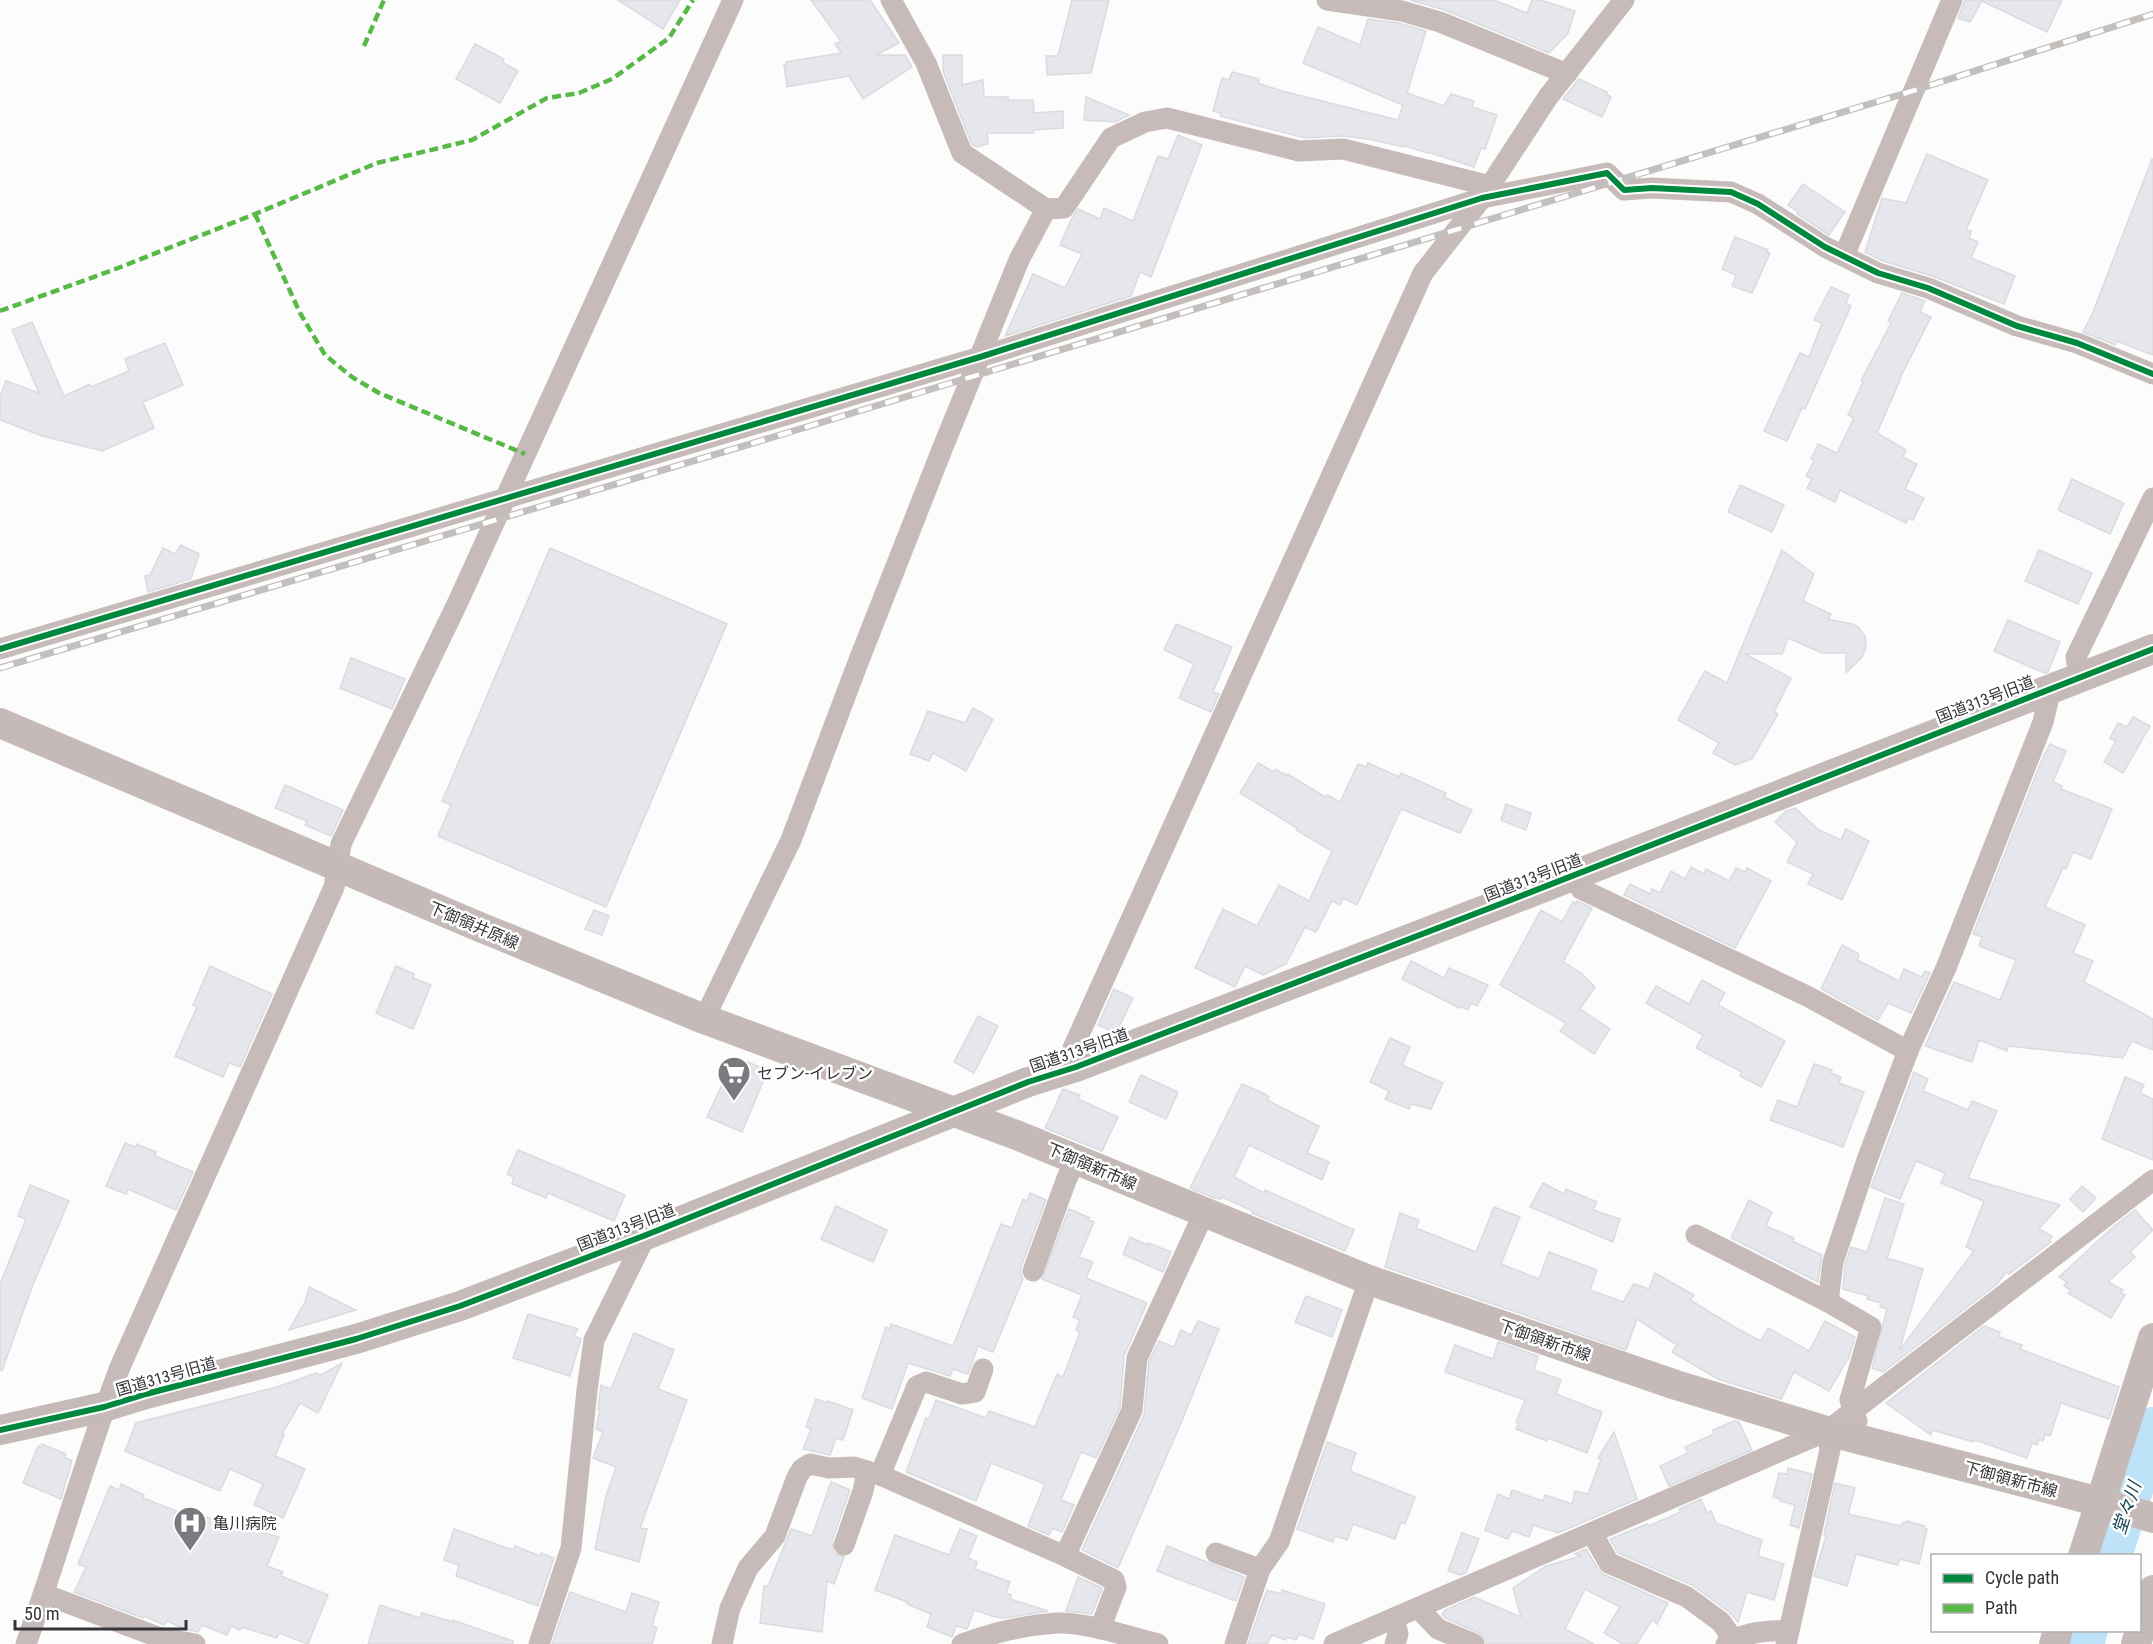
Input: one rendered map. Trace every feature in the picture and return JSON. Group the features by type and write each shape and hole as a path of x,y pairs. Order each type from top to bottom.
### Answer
{"street":[{"path":"26,1644 104,1407 182,1224 334,887 341,844 457,604 733,0"},
{"path":"891,0 926,63 962,153 1046,209 1064,208 1111,138 1145,122 1167,118 1299,151 1342,149 1486,192"},
{"path":"1327,0 1402,11 1440,22 1567,74"},
{"path":"1076,1067 1073,1048 1424,273 1486,192 1548,97 1624,0"},
{"path":"1844,256 1952,0"},
{"path":"0,649 506,496 980,357 1486,192 1607,173 1624,190 1652,188 1731,192 1758,204 1825,247 1878,273 1928,288 2017,326 2077,343 2153,374"},
{"path":"704,1019 791,840 859,660 1019,260 1046,209"},
{"path":"2079,677 2076,657 2153,498"},
{"name":"国道313号旧道","path":"0,1430 104,1407 356,1339 460,1306 646,1235 1028,1082 1076,1067 2153,649"},
{"path":"1828,1302 1833,1262 1840,1238 1908,1051 1946,968 2043,722 2051,688"},
{"name":"下御領井原線","path":"0,723 337,867 704,1019 955,1111"},
{"path":"1574,875 1581,889 1808,996 1908,1051"},
{"name":"下御領新市線","path":"955,1111 1369,1280 1676,1385 1827,1431 2126,1510"},
{"path":"1033,1271 1067,1178 1076,1160"},
{"path":"1334,1644 1827,1431 2153,1180"},
{"path":"1065,1556 1132,1410 1137,1358 1204,1213"},
{"path":"539,1644 571,1548 594,1340 646,1235"},
{"path":"1696,1236 1828,1302 1871,1327 1850,1400 1863,1440"},
{"path":"1235,1644 1260,1569 1279,1542 1369,1280"},
{"path":"2085,1554 2126,1510 2153,1338"},
{"path":"844,1545 863,1491 917,1386 926,1382 962,1394 975,1392 983,1369"},
{"path":"1592,1533 1609,1563 1686,1597 1721,1622 1729,1642 1770,1630 1787,1637 1830,1450 1827,1431"},
{"path":"722,1644 730,1608 748,1568 775,1536 802,1469 810,1464 829,1468 854,1467 873,1473 1065,1556 1114,1580 1116,1587 1100,1629"},
{"path":"1216,1553 1260,1569"},
{"path":"2141,1628 2153,1590"},
{"path":"44,1594 158,1636 195,1644"},
{"path":"1418,1608 1438,1629 1474,1644"},
{"path":"1394,1618 1398,1634 1395,1644"},
{"path":"973,1642 993,1633 1059,1623 1100,1629 1158,1644"}],"building":[{"path":"618,0 680,0 663,29"},
{"path":"811,0 870,0 899,43 876,55 905,55 912,67 863,99 849,76 787,87 784,65 786,62 841,53 835,44 841,41"},
{"path":"1072,0 1109,0 1091,73 1047,75 1046,56 1058,56"},
{"path":"1410,0 1494,0 1527,13 1532,0 1541,0 1575,11 1568,33 1549,53 1445,10"},
{"path":"1965,0 2062,0 2047,32 1982,1 1970,22 1958,18"},
{"path":"1368,19 1399,23 1426,31 1407,93 1444,106 1451,94 1474,101 1472,107 1497,115 1485,149 1481,148 1474,167 1428,152 1368,139 1342,136 1305,138 1220,116 1221,113 1213,111 1222,78 1229,80 1232,72 1259,79 1258,83 1282,91 1398,120 1403,105 1303,63 1318,27 1360,45"},
{"path":"475,44 504,59 502,62 518,71 500,103 456,79"},
{"path":"943,55 962,55 962,85 983,80 984,97 1033,100 1034,113 1063,111 1063,128 1034,130 1034,133 987,133 988,144 977,147 972,145 943,71"},
{"path":"1579,79 1607,92 1606,94 1611,97 1602,117 1563,99"},
{"path":"1086,97 1129,115 1115,122 1084,120"},
{"path":"1178,135 1202,145 1151,277 1140,272 1131,296 1005,336 1033,274 1065,288 1082,254 1060,245 1078,209 1100,219 1104,208 1133,221 1158,156 1168,159"},
{"path":"1927,154 1988,180 1966,230 1971,231 1969,238 1978,242 1971,258 2015,276 2004,304 1932,276 1883,261 1865,252 1882,198 1906,203"},
{"path":"2152,159 2153,355 2116,341 2115,345 2083,332 2093,312"},
{"path":"1803,184 1845,212 1829,235 1797,214 1798,212 1788,205"},
{"path":"1735,237 1768,250 1767,252 1770,253 1752,293 1732,286 1736,275 1722,269"},
{"path":"1831,287 1849,295 1846,304 1851,306 1805,409 1802,408 1787,441 1764,431 1800,353 1809,357 1822,323 1814,320"},
{"path":"1902,293 1925,301 1920,312 1931,317 1899,380 1877,433 1906,450 1903,457 1917,464 1905,489 1924,498 1913,520 1908,518 1906,523 1840,490 1835,502 1807,488 1812,479 1806,476 1814,461 1811,459 1818,444 1837,453 1854,418 1848,415 1863,382 1861,381 1891,323 1888,321"},
{"path":"32,322 64,396 90,384 91,387 129,371 125,359 165,343 183,385 143,402 154,428 102,451 42,436 0,420 0,397 6,381 39,393 12,330"},
{"path":"2072,479 2124,503 2110,534 2058,510"},
{"path":"1740,485 1784,505 1772,532 1728,512"},
{"path":"181,545 199,554 191,579 148,592 145,576 150,575 163,548 175,554"},
{"path":"550,548 727,624 606,907 438,836 451,805 442,801"},
{"path":"1782,550 1814,574 1803,601 1831,614 1828,619 1858,627 1865,636 1866,647 1862,657 1846,673 1846,653 1822,653 1788,638 1782,654 1745,654 1791,678 1774,712 1778,714 1752,759 1735,765 1713,753 1719,743 1678,720 1705,671 1727,683"},
{"path":"2039,550 2092,573 2078,604 2025,581"},
{"path":"2008,620 2060,642 2048,672 2044,673 1994,651"},
{"path":"1176,624 1232,647 1213,692 1219,694 1211,712 1179,698 1194,664 1164,650"},
{"path":"351,658 405,679 392,709 340,688"},
{"path":"973,708 993,719 966,771 933,753 929,761 910,754 928,711 965,723"},
{"path":"2133,717 2150,726 2123,773 2104,762 2116,741 2110,738 2118,723 2127,727"},
{"path":"2050,744 2066,751 2053,782 2062,786 2061,789 2112,809 2091,859 2073,852 2045,907 2085,925 2073,953 2093,961 2084,982 2153,1019 2153,1050 2132,1041 2123,1058 2008,1046 2007,1051 1979,1040 1972,1062 1925,1046 1954,982 2000,1000 2016,960 1979,946 1982,937 1973,934"},
{"path":"1258,763 1274,772 1275,769 1288,776 1288,774 1325,797 1327,795 1340,802 1358,764 1366,767 1368,763 1399,777 1401,773 1446,793 1444,797 1472,810 1460,833 1401,809 1357,905 1343,898 1340,905 1332,901 1316,932 1305,927 1286,964 1263,975 1245,966 1235,987 1195,968 1223,909 1257,926 1279,885 1309,901 1332,851 1240,793"},
{"path":"285,785 343,810 331,836 305,825 307,821 275,808"},
{"path":"1506,804 1531,813 1526,830 1501,820"},
{"path":"1795,808 1819,830 1841,840 1846,829 1869,841 1842,900 1808,884 1813,874 1787,862 1797,842 1775,822 1786,811"},
{"path":"1691,867 1704,874 1706,869 1729,881 1736,868 1745,872 1747,868 1771,881 1735,948 1624,895 1630,884 1650,894 1652,889 1660,893 1671,871 1685,879"},
{"path":"1577,901 1592,908 1563,962 1581,973 1595,987 1580,1009 1610,1029 1594,1054 1560,1031 1566,1023 1500,985 1541,910 1562,922 1573,902 1575,904"},
{"path":"594,910 609,916 602,935 585,929"},
{"path":"1842,945 1859,954 1857,960 1899,981 1904,969 1922,977 1925,971 1930,973 1911,1013 1888,1003 1878,1020 1821,989"},
{"path":"1411,961 1444,978 1449,968 1488,985 1477,1006 1471,1003 1468,1010 1460,1006 1459,1008 1402,979"},
{"path":"210,966 272,994 240,1067 229,1063 223,1077 175,1056 197,1007 193,1005"},
{"path":"396,966 414,974 413,978 431,985 413,1029 376,1013"},
{"path":"1702,980 1725,993 1718,1005 1785,1041 1761,1087 1740,1076 1742,1072 1696,1048 1703,1035 1646,1003 1656,986 1689,1004"},
{"path":"1114,989 1133,998 1116,1033 1098,1025"},
{"path":"978,1016 998,1026 974,1073 954,1062"},
{"path":"1390,1038 1410,1047 1402,1065 1443,1083 1431,1109 1411,1104 1409,1109 1385,1099 1389,1091 1370,1082"},
{"name":"セブン-イレブン","path":"735,1057 765,1069 762,1076 765,1077 742,1132 707,1117"},
{"path":"1814,1064 1832,1070 1831,1073 1841,1077 1839,1083 1864,1092 1843,1147 1770,1120 1778,1100 1797,1107"},
{"path":"1914,1072 1928,1079 1923,1091 1968,1110 1972,1101 1997,1111 1968,1178 2060,1205 2039,1229 2052,1236 2049,1241 2051,1242 2009,1274 2006,1272 1997,1284 1883,1372 1872,1368 1887,1309 1880,1307 1881,1303 1867,1299 1868,1296 1843,1289 1845,1265 1851,1247 1867,1252 1885,1198 1904,1204 1887,1258 1923,1269 1899,1351 1974,1251 1966,1247 1984,1201 1941,1183 1945,1173 1916,1161 1900,1199 1871,1187"},
{"path":"1141,1075 1178,1092 1166,1119 1129,1102"},
{"path":"2125,1077 2144,1085 2140,1093 2153,1099 2153,1160 2102,1139"},
{"path":"1242,1084 1265,1094 1269,1097 1267,1100 1319,1126 1307,1153 1329,1162 1322,1180 1249,1145 1234,1177 1264,1193 1265,1190 1354,1230 1345,1251 1252,1213 1253,1211 1222,1197 1221,1199 1214,1198 1190,1188"},
{"path":"1063,1089 1080,1095 1078,1099 1118,1117 1102,1151 1045,1128"},
{"path":"125,1143 136,1147 137,1144 156,1152 155,1156 193,1172 176,1210 128,1189 126,1194 106,1186"},
{"path":"518,1150 625,1195 614,1221 548,1193 546,1198 512,1184 514,1177 507,1174"},
{"path":"1543,1183 1564,1194 1566,1189 1597,1202 1593,1210 1620,1219 1613,1242 1530,1207"},
{"path":"30,1185 69,1201 32,1287 2,1371 0,1370 0,1284 26,1219 18,1216"},
{"path":"2082,1186 2096,1198 2083,1212 2070,1199"},
{"path":"1030,1193 1046,1200 1021,1267 1023,1279 993,1352 978,1346 968,1374 953,1369 950,1376 908,1363 892,1409 862,1398 886,1327 890,1329 891,1324 953,1346 1001,1224 1012,1228 1023,1199 1027,1201"},
{"path":"1749,1200 1772,1212 1766,1226 1794,1238 1792,1241 1822,1255 1818,1282 1731,1238"},
{"path":"836,1206 887,1230 873,1262 821,1239"},
{"path":"1494,1207 1520,1217 1501,1264 1539,1279 1549,1252 1597,1270 1590,1290 1623,1302 1634,1284 1649,1289 1655,1273 1694,1295 1690,1300 1761,1341 1768,1328 1809,1351 1825,1321 1855,1337 1848,1360 1829,1391 1794,1372 1781,1399 1718,1379 1672,1352 1677,1345 1637,1319 1626,1350 1385,1267 1400,1213 1419,1220 1416,1228 1476,1252"},
{"path":"1069,1209 1094,1222 1079,1257 1093,1262 1086,1278 1147,1303 1124,1356 1120,1407 1096,1458 1081,1452 1061,1500 1074,1505 1062,1532 1052,1528 1049,1535 1028,1526 1045,1484 991,1463 976,1501 906,1472 926,1418 929,1419 936,1400 986,1418 989,1411 1035,1427 1057,1374 1063,1377 1080,1332 1076,1330 1080,1320 1073,1317 1082,1295 1042,1279"},
{"path":"2135,1210 2153,1230 2130,1252 2135,1257 2108,1282 2123,1290 2121,1293 2125,1295 2111,1318 2068,1293 2071,1290 2064,1286 2067,1282 2059,1277"},
{"path":"1130,1237 1171,1252 1163,1272 1123,1254"},
{"path":"309,1287 356,1310 289,1330 305,1302"},
{"path":"1306,1296 1342,1310 1332,1337 1295,1322"},
{"path":"528,1314 578,1329 574,1336 581,1339 570,1376 513,1358"},
{"path":"1198,1321 1219,1329 1118,1568 1082,1550 1144,1415 1149,1361 1159,1341 1174,1347 1181,1330 1191,1335"},
{"path":"1984,1326 2000,1332 1999,1337 2022,1345 2020,1349 2119,1387 2109,1419 2061,1403 2050,1436 2045,1434 2043,1441 2039,1439 2037,1445 2032,1443 2027,1458 1975,1440 1974,1442 1932,1430 1931,1435 1886,1403"},
{"path":"634,1333 674,1350 658,1389 687,1400 640,1528 647,1529 639,1562 595,1549 606,1496 616,1467 593,1458 603,1432 596,1429 601,1385 611,1389"},
{"path":"1498,1342 1538,1356 1534,1370 1561,1380 1556,1394 1602,1412 1587,1453 1516,1429 1519,1423 1516,1422 1525,1400 1445,1372 1455,1345 1493,1359"},
{"path":"342,1363 318,1413 300,1403 282,1434 284,1435 275,1456 305,1469 283,1518 254,1505 263,1484 230,1469 220,1491 125,1451 136,1423 277,1387 316,1373 321,1375"},
{"path":"816,1399 853,1410 843,1440 836,1438 830,1455 803,1449 811,1429 806,1427"},
{"path":"1734,1421 1739,1422 1752,1450 1669,1486 1660,1466 1688,1453 1685,1447 1714,1434 1713,1430"},
{"path":"1614,1432 1637,1499 1558,1533 1533,1525 1529,1537 1512,1531 1508,1539 1485,1530 1498,1494 1509,1499 1512,1490 1543,1501 1545,1495 1572,1504 1575,1491 1588,1494 1601,1459 1598,1458"},
{"path":"1327,1442 1356,1453 1350,1471 1415,1497 1405,1524 1401,1522 1395,1539 1353,1524 1347,1540 1335,1536 1333,1542 1297,1529"},
{"path":"42,1444 66,1454 64,1457 72,1461 61,1499 23,1483 38,1446 41,1447"},
{"path":"1788,1468 1812,1474 1799,1528 1790,1525 1795,1505 1773,1497 1779,1473 1787,1474"},
{"path":"831,1482 850,1490 832,1541 834,1553 844,1557 834,1584 827,1581 822,1632 760,1623 764,1586 768,1586 791,1529 812,1536"},
{"path":"1835,1483 1855,1488 1848,1514 1901,1526 1906,1521 1925,1526 1924,1528 1927,1529 1919,1564 1900,1559 1898,1565 1856,1554 1847,1586 1814,1576 1826,1536 1824,1535"},
{"path":"121,1484 144,1495 143,1498 184,1514 190,1513 279,1537 267,1566 283,1572 281,1576 328,1595 308,1644 279,1633 277,1638 242,1627 240,1630 231,1626 227,1635 202,1625 198,1632 167,1621 164,1625 74,1592 86,1567 78,1564 110,1486 119,1490"},
{"path":"1701,1499 1707,1513 1711,1511 1716,1523 1762,1540 1758,1556 1784,1564 1774,1600 1747,1592 1738,1622 1729,1612 1692,1585 1618,1553 1610,1539 1681,1512 1679,1509"},
{"path":"454,1529 510,1549 514,1549 515,1546 540,1556 541,1553 554,1558 538,1606 456,1576 459,1565 444,1560"},
{"path":"960,1529 977,1536 968,1558 977,1562 975,1569 1010,1582 1006,1593 1011,1595 1010,1599 1048,1611 1005,1618 974,1610 967,1629 956,1626 952,1637 927,1627 931,1614 875,1590 895,1535 949,1555"},
{"path":"1462,1533 1479,1539 1466,1573 1461,1575 1448,1571"},
{"path":"1167,1546 1244,1577 1236,1601 1157,1571"},
{"path":"1586,1549 1603,1574 1668,1603 1657,1624 1652,1620 1637,1644 1623,1644 1604,1633 1620,1607 1585,1589 1565,1629 1594,1644 1486,1644 1484,1637 1479,1633 1442,1615 1445,1610 1474,1597 1521,1617 1513,1588 1546,1566 1581,1556 1575,1554"},
{"path":"1078,1577 1102,1588 1092,1614 1066,1611"},
{"path":"1267,1590 1281,1594 1282,1590 1325,1604 1313,1639 1299,1634 1296,1640 1287,1637 1286,1640 1272,1635 1267,1644 1248,1644"},
{"path":"570,1592 626,1612 632,1593 659,1602 652,1626 657,1628 652,1644 552,1644"},
{"path":"380,1605 420,1618 422,1613 453,1622 453,1620 513,1641 513,1644 368,1644"}],"waterway":[{"name":"堂々川","path":"2113,1554 2153,1427"},
{"name":"堂々川","path":"2084,1644 2087,1632"}],"railway":[{"path":"0,668 780,435 1909,92 2153,14"}],"marked path":[{"path":"364,46 384,0"},
{"path":"0,311 113,270 377,163 472,140 547,98 579,93 612,79 669,38 693,0"},
{"path":"255,214 300,313 325,355 352,377 379,393 525,454"}],"cycle path":[{"path":"0,649 980,357 1482,198 1607,173 1624,190 1652,188 1731,192 1758,204 1825,247 1878,273 1928,288 2017,326 2077,343 2153,374"},
{"path":"0,1430 104,1407 356,1339 460,1306 646,1235 1028,1082 1076,1067 1503,903 2153,649"}],"place":[{"name":"セブン-イレブン","path":"734,1102"},
{"name":"亀川病院","path":"190,1552"}]}
